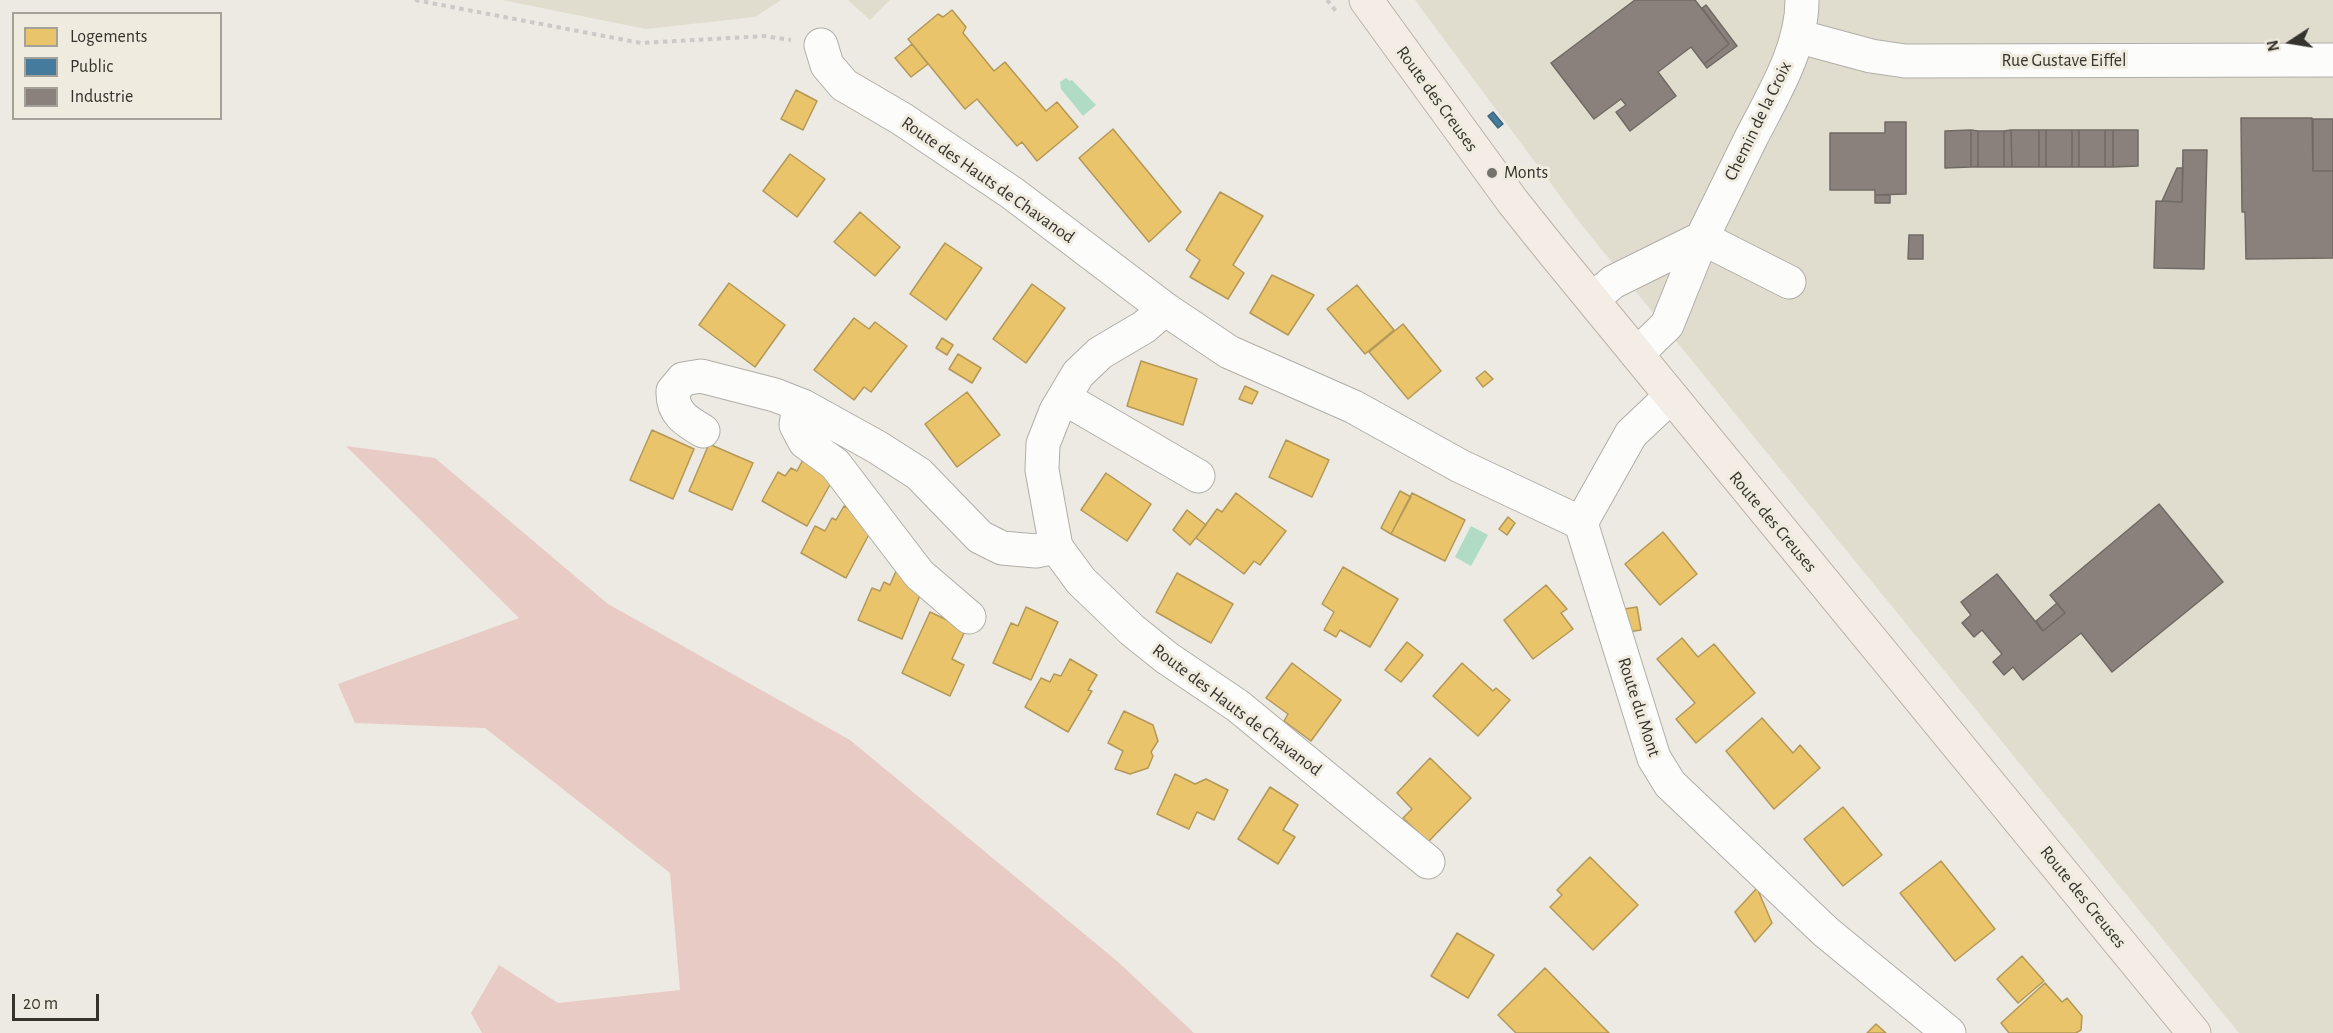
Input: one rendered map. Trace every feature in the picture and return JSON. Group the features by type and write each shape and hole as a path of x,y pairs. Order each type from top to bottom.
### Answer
{"main road":[{"name":"Route des Creuses","path":"1366,0 1513,202 1593,298 1670,397 2194,1033"}],"street":[{"name":"Chemin de la Croix","path":"1637,354 1666,325 1702,238 1780,82 1797,36 1802,14 1802,0"},
{"name":"Rue Gustave Eiffel","path":"1797,36 1871,56 1905,61 2333,60"},
{"name":"Route des Hauts de Chavanod","path":"821,45 827,65 844,85 902,119 1012,193 1165,309 1229,352 1354,407 1460,466 1581,523"},
{"path":"1593,298 1614,282 1702,238 1789,282"},
{"name":"Route des Hauts de Chavanod","path":"1165,309 1144,327 1100,353 1078,374 1056,411 1043,444 1042,470 1056,547 1082,582 1132,630 1167,658 1238,706 1428,862"},
{"path":"703,431 683,419 676,410 673,391 683,379 701,376 789,400 877,447 919,474 980,537 1002,548 1036,551 1056,547"},
{"path":"1581,523 1630,434 1670,397"},
{"path":"1064,398 1198,476"},
{"path":"789,400 797,418 796,425 805,442 835,464 919,574 969,617"},
{"name":"Route du Mont","path":"1581,523 1654,758 1670,784 1785,907 1826,932 1949,1033"}],"path":[{"path":"415,0 641,43 764,36 821,45"}],"shaded area":[{"path":"502,0 781,0 755,17 646,29"},
{"path":"848,0 890,0 870,20"},
{"path":"1415,0 2333,0 2333,1033 2239,1033 1580,223"},
{"path":"1066,78 1072,80 1096,105 1083,116 1061,89 1060,82"},
{"path":"346,446 435,458 608,604 850,740 1117,961 1194,1033 482,1033 471,1013 499,965 558,1003 680,990 670,873 485,728 355,723 338,684 519,618"},
{"path":"1471,526 1488,535 1471,566 1455,557"}],"building: Logements":[{"path":"952,10 966,27 963,33 994,71 1005,62 1046,111 1057,102 1078,127 1037,161 1022,142 1017,146 977,99 965,109 908,39 938,14 943,17"},
{"path":"912,44 928,64 911,77 895,58"},
{"path":"796,90 817,101 803,130 781,119"},
{"path":"1113,129 1181,212 1149,242 1079,158"},
{"path":"790,154 825,179 797,217 763,191"},
{"path":"1220,192 1263,216 1233,265 1244,273 1228,299 1190,277 1200,260 1186,250"},
{"path":"860,212 900,247 875,276 834,242"},
{"path":"945,243 982,268 946,320 910,294"},
{"path":"1272,275 1314,295 1288,335 1250,313"},
{"path":"729,283 785,325 755,367 699,325"},
{"path":"1032,284 1065,308 1026,363 993,339"},
{"path":"1357,285 1394,330 1365,354 1327,309"},
{"path":"854,318 869,329 875,322 907,346 871,392 864,387 854,400 814,370"},
{"path":"1403,324 1441,371 1408,399 1369,352"},
{"path":"942,338 953,345 947,355 936,348"},
{"path":"958,354 981,368 972,383 949,369"},
{"path":"1141,361 1197,379 1183,425 1127,406"},
{"path":"1485,371 1493,379 1483,387 1476,378"},
{"path":"1245,386 1258,392 1252,404 1239,399"},
{"path":"967,392 1000,435 957,467 925,424"},
{"path":"652,430 694,449 673,499 630,480"},
{"path":"1286,440 1329,460 1312,497 1269,477"},
{"path":"709,444 753,463 732,510 689,491"},
{"path":"805,456 836,474 807,526 762,501 778,472 785,476 791,468 797,471"},
{"path":"1106,473 1151,504 1127,541 1081,510"},
{"path":"1400,491 1411,497 1391,534 1381,528"},
{"path":"1236,493 1286,531 1260,565 1254,561 1244,574 1196,538 1217,509 1222,512"},
{"path":"1412,493 1465,520 1445,561 1391,534"},
{"path":"844,506 875,523 846,578 801,553 815,526 825,531 832,518 836,520"},
{"path":"1187,510 1206,525 1190,545 1173,530"},
{"path":"1508,517 1515,523 1507,535 1499,529"},
{"path":"1663,532 1697,574 1660,605 1625,564"},
{"path":"1343,567 1398,599 1370,647 1340,630 1336,637 1324,630 1334,612 1322,604"},
{"path":"896,571 925,583 902,639 858,620 872,588 880,591 884,582 890,585"},
{"path":"1177,573 1233,604 1211,643 1156,612"},
{"path":"1546,585 1567,609 1561,613 1573,629 1533,659 1504,620"},
{"path":"1026,607 1058,622 1031,680 993,663 1011,623 1018,626"},
{"path":"1637,607 1641,630 1628,632 1624,609"},
{"path":"930,612 966,629 952,659 964,665 950,696 902,673"},
{"path":"1682,638 1698,657 1714,644 1755,693 1696,743 1676,719 1695,703 1657,659"},
{"path":"1407,642 1423,655 1401,682 1385,670"},
{"path":"1070,659 1097,675 1088,690 1092,691 1068,732 1025,707 1041,678 1050,682 1054,674 1061,676"},
{"path":"1292,663 1341,700 1311,741 1284,721 1288,714 1266,698"},
{"path":"1462,663 1493,691 1496,688 1510,700 1478,736 1433,696"},
{"path":"1124,711 1153,725 1158,741 1151,752 1153,756 1148,768 1130,774 1115,769 1123,751 1108,743"},
{"path":"1762,718 1793,753 1800,745 1820,768 1774,809 1726,751"},
{"path":"1430,758 1471,798 1428,842 1403,818 1412,809 1397,793"},
{"path":"1175,774 1195,784 1206,779 1228,790 1214,820 1197,812 1189,829 1157,814"},
{"path":"1270,787 1298,805 1283,830 1295,837 1278,864 1238,839"},
{"path":"1843,807 1882,855 1843,886 1804,839"},
{"path":"1590,857 1638,905 1593,950 1550,907 1562,895 1557,890"},
{"path":"1941,861 1995,929 1955,961 1900,893"},
{"path":"1757,888 1772,923 1755,942 1735,912"},
{"path":"1457,933 1494,955 1468,998 1431,976"},
{"path":"2022,956 2044,981 2018,1003 1997,979"},
{"path":"1545,968 1609,1033 1516,1033 1498,1015"},
{"path":"2045,983 2062,1002 2067,998 2082,1016 2081,1030 2076,1033 2009,1033 2001,1023"},
{"path":"1876,1024 1886,1033 1867,1033"}],"building: Public":[{"path":"1493,112 1503,124 1498,128 1488,116"}],"building: Industrie":[{"path":"1635,0 1695,0 1729,44 1704,64 1691,47 1658,72 1676,96 1630,131 1616,112 1626,105 1621,99 1594,119 1551,63"},
{"path":"1706,5 1737,46 1707,68 1704,64 1729,44 1702,8"},
{"path":"2241,118 2312,118 2313,171 2333,171 2333,258 2246,259 2245,212 2242,212"},
{"path":"2313,119 2333,119 2333,171 2313,171"},
{"path":"1885,122 1906,122 1906,194 1875,195 1875,190 1830,190 1830,133 1885,133"},
{"path":"1971,130 1971,167 1945,168 1945,131"},
{"path":"1971,130 1978,131 1978,167 1971,167"},
{"path":"2011,130 2012,167 2004,167 2004,131"},
{"path":"2011,130 2039,130 2039,167 2012,167"},
{"path":"2039,130 2046,130 2046,167 2039,167"},
{"path":"2046,130 2072,130 2072,167 2046,167"},
{"path":"2072,130 2079,130 2079,167 2072,167"},
{"path":"2079,130 2105,130 2105,167 2079,167"},
{"path":"2105,130 2113,130 2113,167 2105,167"},
{"path":"2113,130 2138,130 2138,166 2113,167"},
{"path":"1978,131 2004,131 2004,167 1978,167"},
{"path":"2183,150 2207,150 2204,269 2154,268 2156,201 2182,202"},
{"path":"2177,168 2183,168 2182,202 2162,201"},
{"path":"1875,195 1890,195 1890,203 1875,203"},
{"path":"1909,235 1923,235 1923,259 1908,259"},
{"path":"2159,504 2223,582 2112,672 2081,633 2023,680 2013,667 2004,675 1993,662 2002,654 1982,630 1974,637 1962,623 1971,615 1961,602 1997,574 2043,631 2065,613 2050,595"},
{"path":"2057,603 2065,613 2043,631 2036,621"}],"place":[{"name":"Monts","path":"1492,173"}]}
